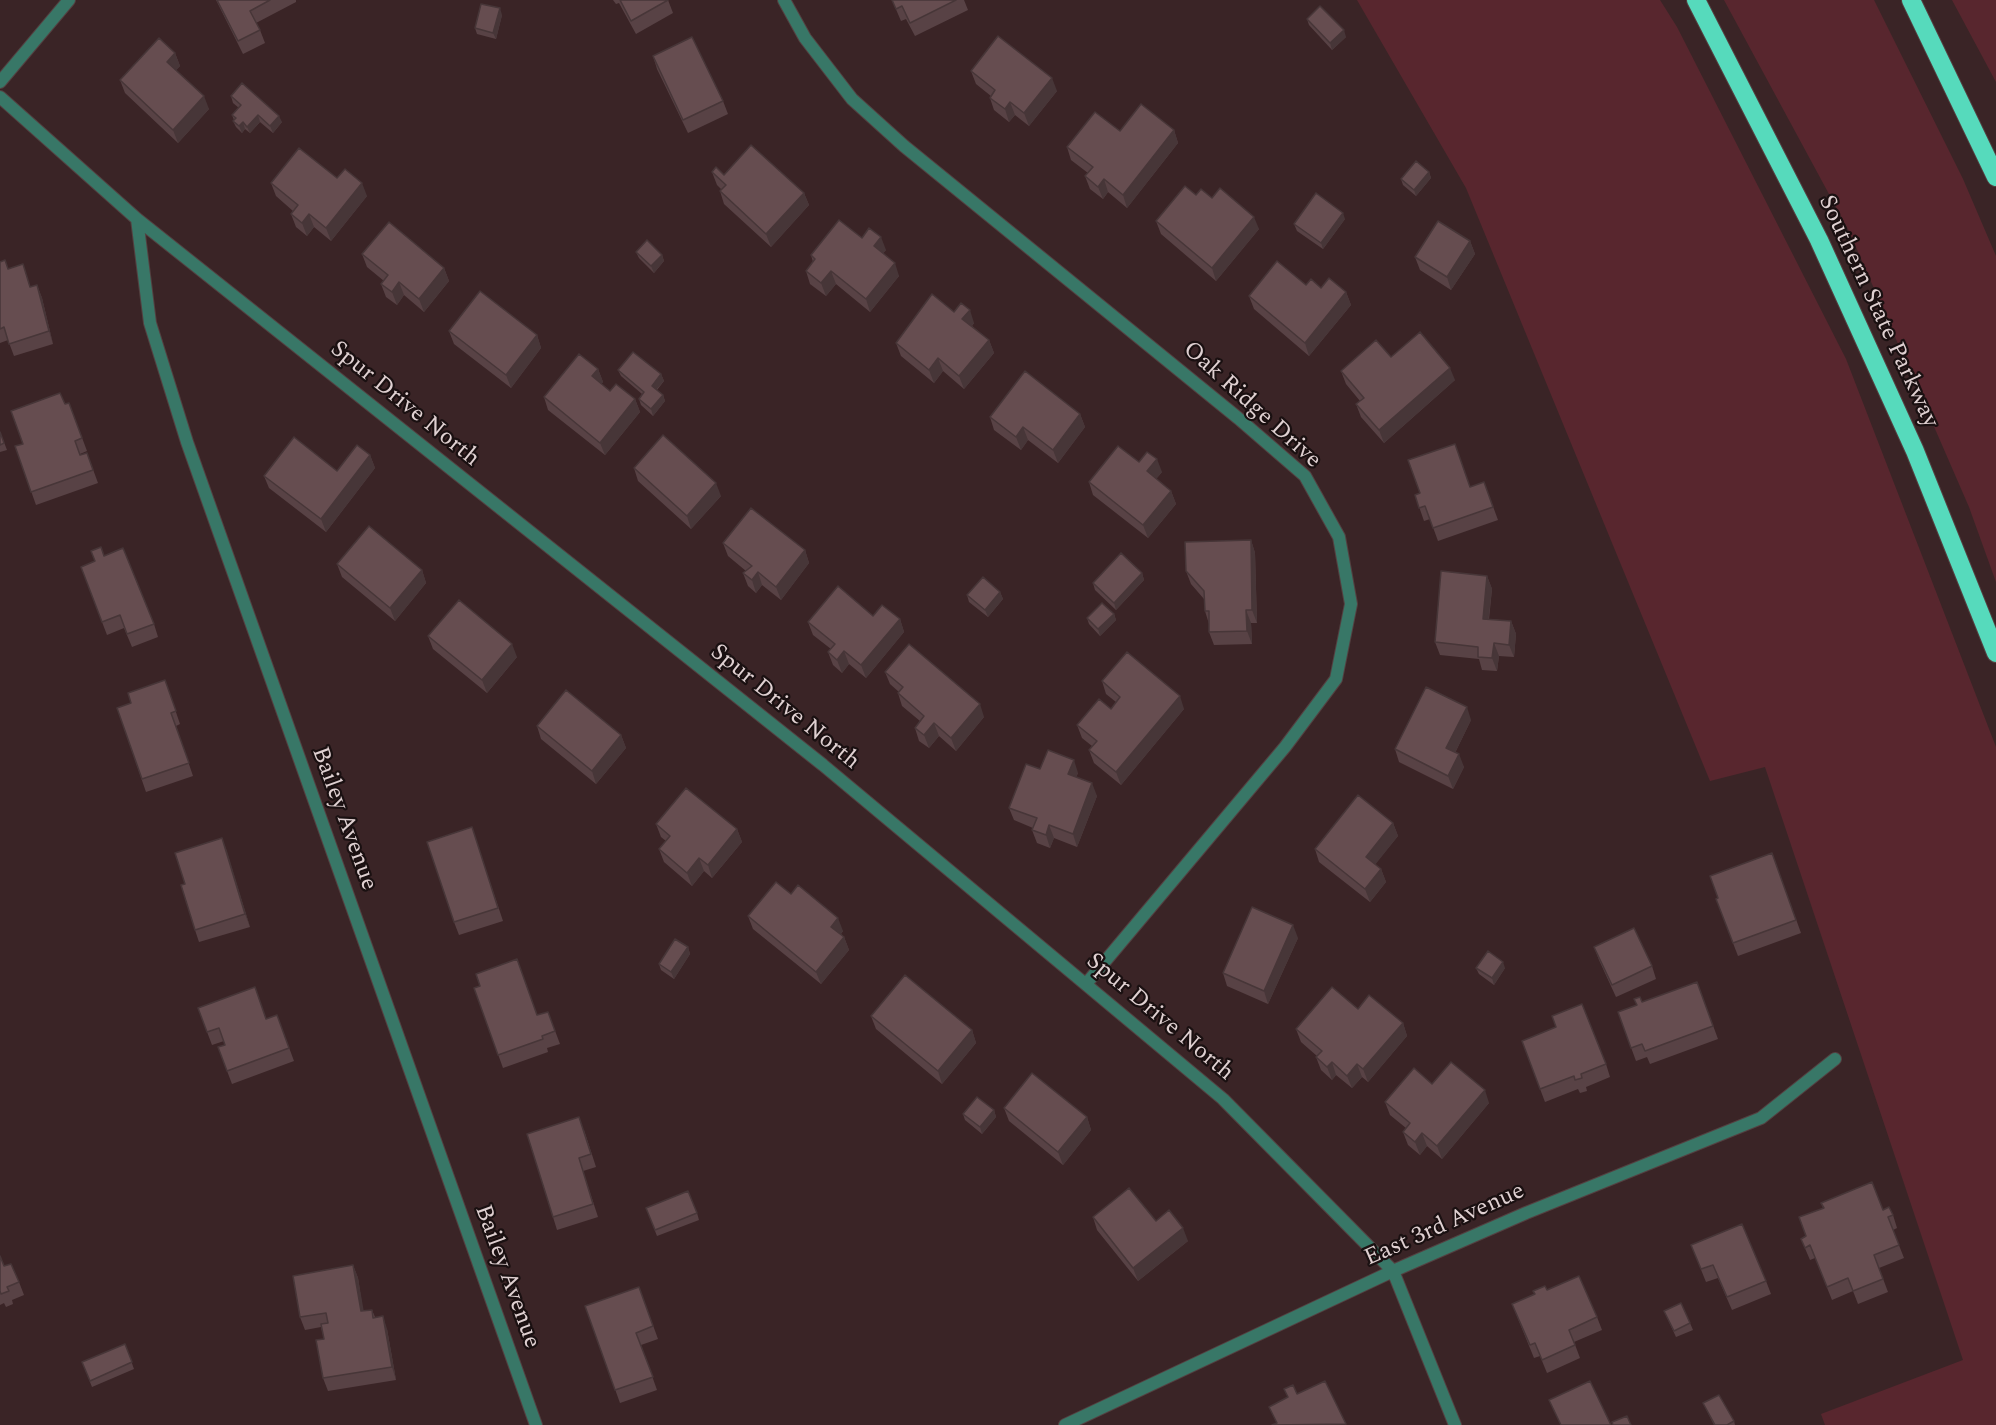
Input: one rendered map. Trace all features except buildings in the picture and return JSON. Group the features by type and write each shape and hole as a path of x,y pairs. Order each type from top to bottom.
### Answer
{"highway":[{"name":"Southern State Parkway","path":"1696,0 1819,240 1915,452 1996,653"},
{"path":"1911,0 1996,177"}],"street":[{"path":"0,82 69,0"},
{"name":"Oak Ridge Drive","path":"784,0 805,38 852,99 904,146 1238,418 1305,476 1339,537 1352,603 1336,679 1285,747 1086,984"},
{"name":"Spur Drive North","path":"0,97 137,219 823,765 1223,1099 1393,1271 1455,1425"},
{"name":"Bailey Avenue","path":"137,219 150,323 187,442 536,1425"},
{"name":"East 3rd Avenue","path":"1065,1425 1393,1271 1527,1213 1761,1118 1835,1059"}],"shaded area":[{"path":"1357,0 1660,0 1677,27 1846,359 1996,747 1996,1425 1825,1425 1821,1414 1963,1360 1765,767 1710,781 1466,188"},
{"path":"1724,0 1874,0 1963,179 1996,256 1996,582 1969,507 1849,231"},
{"path":"1952,0 1996,0 1996,82"}]}
